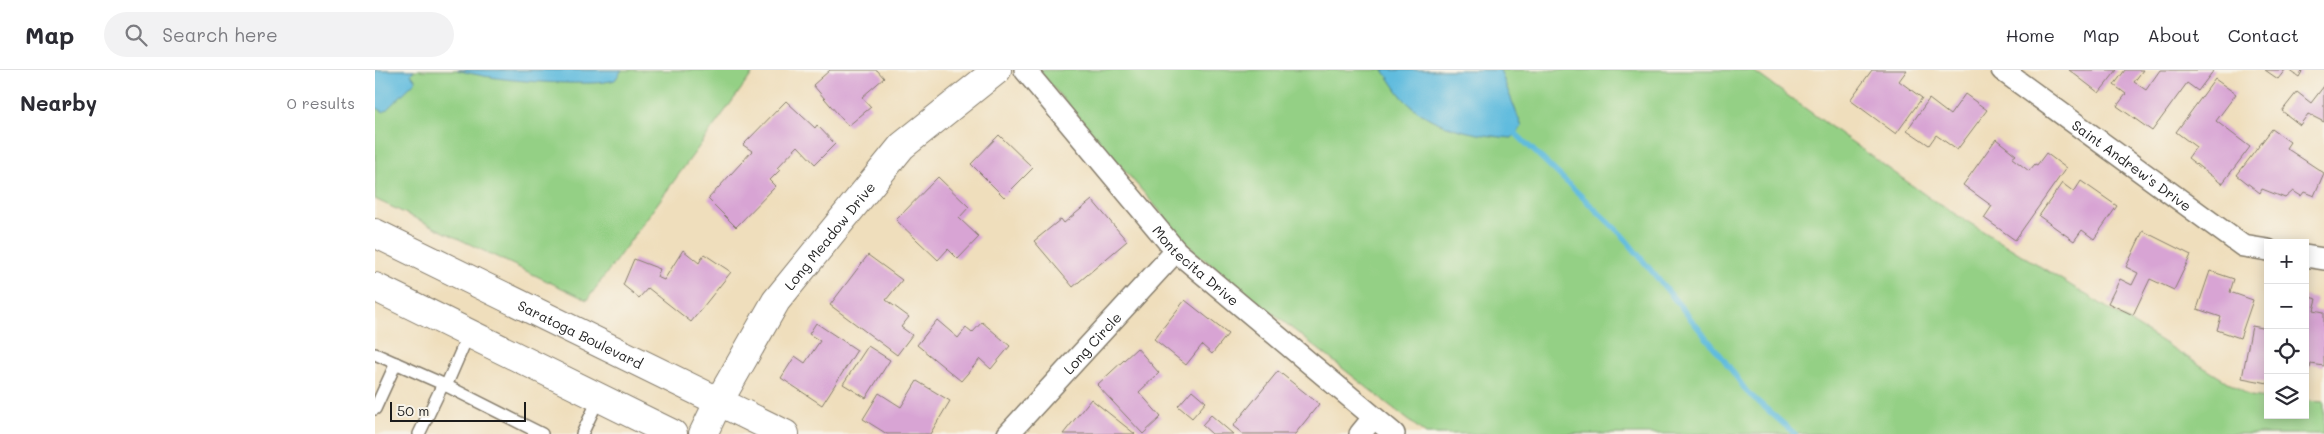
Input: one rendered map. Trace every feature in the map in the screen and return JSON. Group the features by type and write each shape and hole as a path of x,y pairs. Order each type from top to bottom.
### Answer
{"main road":[{"name":"Long Meadow Drive","path":"703,434 776,301 902,146 997,70"},
{"name":"Saratoga Boulevard","path":"375,233 785,434"},
{"path":"375,287 673,434"}],"street":[{"name":"Montecita Drive","path":"1025,70 1176,251 1366,426 1394,434"},
{"name":"Saint Andrew's Drive","path":"2002,70 2243,246 2264,249"},
{"name":"Long Circle","path":"1008,434 1176,251"},
{"path":"2309,257 2324,260"}],"lane":[{"path":"419,434 469,334"},
{"path":"375,354 444,385 542,434"},
{"path":"375,409 396,363"},
{"path":"581,434 599,398"}],"green space":[{"path":"375,70 755,70 587,300 375,199"},
{"path":"1038,70 1752,70 1931,199 2250,396 2264,398 2264,419 2309,419 2309,401 2324,402 2324,434 1426,434 1195,252"}],"water":[{"path":"375,70 414,70 411,74 416,81 384,112 375,107"},
{"path":"457,70 622,70 615,80 586,83 512,80"},
{"path":"1383,70 1500,70 1522,127 1512,138 1468,132 1439,123 1414,108 1403,98"}],"building":[{"path":"830,70 877,70 884,78 862,97 871,107 848,126 813,85"},
{"path":"1872,70 1907,70 1899,81 1922,98 1896,134 1850,100"},
{"path":"2069,70 2117,70 2099,93"},
{"path":"2125,70 2143,70 2134,82 2146,90 2160,70 2214,70 2198,91 2187,83 2152,131 2117,106 2126,94 2114,85"},
{"path":"2265,70 2285,70 2278,79"},
{"path":"2289,70 2303,70 2299,77"},
{"path":"2215,79 2236,94 2216,121 2250,147 2222,184 2188,158 2196,147 2176,132"},
{"path":"2324,86 2324,122 2308,114 2300,125 2282,111 2297,92 2311,103"},
{"path":"1965,94 1987,110 1957,150 1936,135 1929,145 1907,130 1929,99 1950,115"},
{"path":"786,101 815,128 817,125 835,144 815,164 798,146 777,168 780,170 770,180 776,186 736,227 708,199 752,151 743,145"},
{"path":"2272,129 2290,142 2286,148 2324,173 2314,196 2304,192 2301,196 2293,191 2285,198 2262,189 2260,193 2237,175"},
{"path":"999,135 1033,168 1004,197 971,164"},
{"path":"1996,139 2016,155 2012,158 2029,171 2035,164 2037,165 2046,153 2066,168 2015,240 1984,218 1992,206 1963,185"},
{"path":"938,177 969,207 959,218 979,237 958,259 948,249 938,260 896,220"},
{"path":"2081,181 2117,206 2094,239 2082,230 2074,241 2039,216 2062,183 2074,192"},
{"path":"1092,200 1127,241 1073,287 1034,241 1061,219 1064,223"},
{"path":"2143,231 2191,255 2174,290 2150,279 2133,315 2108,303 2120,279 2132,285 2138,273 2126,267"},
{"path":"683,250 699,263 704,254 731,272 691,322 648,288 639,298 623,285 634,259 660,269 657,277 664,280"},
{"path":"868,255 902,280 886,300 909,317 901,327 912,335 897,355 830,305"},
{"path":"2210,271 2234,279 2230,292 2253,300 2240,338 2217,330 2221,317 2197,309"},
{"path":"2309,297 2317,299 2314,310 2324,312 2324,366 2311,364 2310,368"},
{"path":"1185,300 1228,334 1212,354 1202,345 1186,365 1154,339"},
{"path":"937,320 958,338 966,328 972,333 982,322 1010,346 991,369 980,359 961,381 917,345"},
{"path":"816,323 857,350 822,405 781,378 795,356 805,363 820,341 809,334"},
{"path":"2252,326 2264,328 2264,382 2242,378"},
{"path":"868,346 890,360 866,398 843,384"},
{"path":"1137,348 1159,373 1139,392 1161,417 1143,434 1097,385"},
{"path":"1278,371 1319,404 1295,434 1243,434 1233,426"},
{"path":"917,381 950,401 930,434 887,434 863,419 879,393 901,407"},
{"path":"1192,390 1206,402 1192,418 1178,406"},
{"path":"1091,399 1135,434 1063,434"},
{"path":"1211,415 1233,434 1212,434 1202,425"}],"waterway":[{"path":"1511,129 1622,235 1722,357 1747,392 1795,434"}]}
